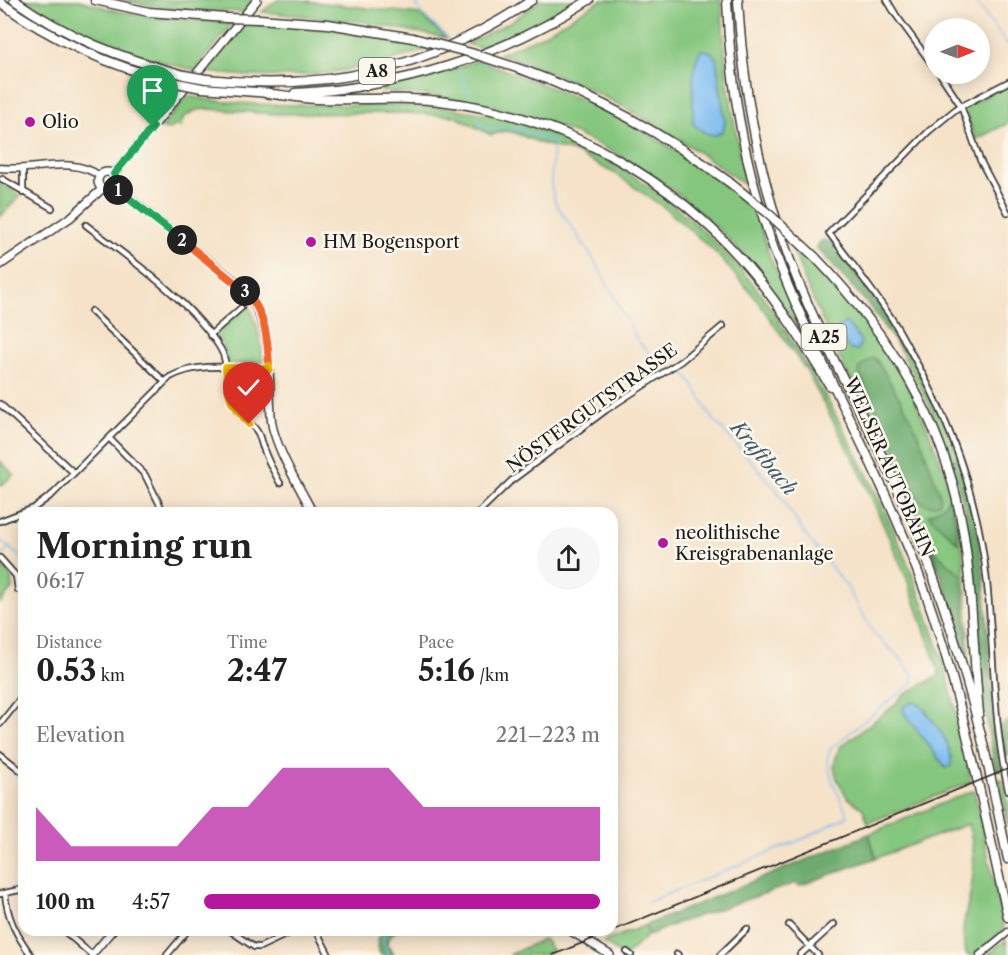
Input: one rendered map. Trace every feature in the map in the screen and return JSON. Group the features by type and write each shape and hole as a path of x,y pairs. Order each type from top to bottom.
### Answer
{"highway":[{"name":"A8","path":"14,0 52,24 117,56 206,79 295,83 332,80 375,72 421,58 467,39 532,0"},
{"path":"95,0 149,12 338,25 412,38 471,53 526,71 625,115 678,147 729,182 769,214 815,257 863,310 898,360 924,408 944,458 958,506 967,558 981,734"},
{"name":"A8","path":"0,2 48,34 86,54 140,74 202,88 266,93 354,88 436,69 467,60 513,41 589,0"},
{"name":"WELSER AUTOBAHN","path":"727,0 735,92 757,194 787,282 895,516 932,608 960,705 1008,917"},
{"name":"WELSER AUTOBAHN","path":"738,0 745,86 770,202 808,304 894,481 915,529 945,611 981,734 1008,859"},
{"path":"266,93 316,99 427,99 475,106 544,126 604,152 672,195 732,248 777,304 847,415"}],"main road":[{"path":"114,174 257,0"},
{"path":"106,172 114,174 117,179 115,188 107,191 102,189 98,181 100,176 106,172"},
{"path":"115,188 251,297 263,320 268,350 272,427 310,507"},
{"path":"0,265 71,217 102,189"},
{"path":"579,936 610,955"}],"street":[{"path":"887,0 924,53"},
{"path":"1008,82 961,106 929,131 829,233 889,315 931,388 962,464 975,508 987,582 1000,750 1008,790"},
{"path":"947,84 961,106 980,159 1008,213"},
{"path":"0,168 23,169 78,165 100,176"},
{"path":"23,169 23,193"},
{"path":"2,179 52,208"},
{"path":"86,225 158,280 223,352 228,389 233,404 241,416 259,434 264,451 280,483"},
{"path":"210,335 241,308"},
{"path":"91,311 165,382"},
{"name":"NÖSTERGUTSTRASSE","path":"484,507 511,481 537,461 606,410 681,361 723,326"},
{"path":"34,507 44,502 74,473 170,376 186,369 269,369"},
{"path":"0,404 74,473"},
{"path":"109,438 145,475 161,507"},
{"path":"0,521 18,515"},
{"path":"2,560 16,576 18,590"},
{"path":"0,724 18,702"},
{"path":"0,754 18,768"},
{"path":"18,890 2,894 13,927 18,935"},
{"path":"800,955 834,924"},
{"path":"789,925 818,955"},
{"path":"720,955 747,929"},
{"path":"980,955 1008,932"},
{"path":"19,936 31,955"},
{"path":"70,936 92,955 108,936"},
{"path":"168,955 183,936"},
{"path":"238,936 254,947 260,947 283,936"},
{"path":"319,936 329,955"}],"green space":[{"path":"24,0 79,0 117,11 154,17 233,23 195,70 150,59 84,35"},
{"path":"119,0 254,0 245,12 173,9"},
{"path":"277,0 297,0 419,14 446,38 364,22 262,12"},
{"path":"541,0 580,0 558,14 484,49 467,44 512,21"},
{"path":"601,0 721,0 727,79 745,185 688,145 627,109 564,78 499,54 539,37"},
{"path":"243,24 362,33 431,48 376,64 321,74 265,76 209,72"},
{"path":"479,60 580,99 629,123 680,153 755,209 770,257 802,329 800,330 739,250 703,214 663,183 621,157 577,135 531,117 482,104 433,96 382,92 381,89 423,80"},
{"path":"1008,85 1008,123 975,140 965,107"},
{"path":"187,96 226,102 265,104 424,106 463,110 503,118 576,145 611,163 675,206 732,260 763,297 798,350 861,463 889,521 926,611 950,686 971,782 868,823 863,809 847,797 837,779 834,767 840,747 895,705 902,696 940,675 907,579 861,474 806,370 754,296 714,251 666,209 614,173 574,152 543,144 513,132 505,131 491,135 455,116 405,113 275,114 208,109 196,110 184,117 180,127 177,125 167,130 161,128","holes":["919,703 933,722 952,757 946,768 903,711"]},
{"path":"0,182 20,196 0,217"},
{"path":"789,239 860,312 897,366 926,425 949,487 957,519 963,552 969,655 965,656 943,581 916,515 885,444 836,351"},
{"path":"822,240 832,242 889,319 905,347 900,349 867,303 816,247"},
{"path":"249,305 259,334 263,363 229,365 223,345 214,334"},
{"path":"905,347 935,402 959,458 951,460 928,404 900,350"},
{"path":"872,358 876,359 905,407 921,441 940,495 940,502 932,506 920,501 859,373 859,368"},
{"path":"959,458 974,509 984,577 995,739 1001,769 995,771 984,704 975,572 966,514 951,460"},
{"path":"0,461 14,475 0,486"},
{"path":"949,498 958,543 928,515 943,506"},
{"path":"933,550 962,575 967,651 965,653"},
{"path":"3,567 11,576 12,589 0,603 0,570"},
{"path":"1008,721 1008,756 1002,757 1000,726"},
{"path":"1002,779 1008,802 1008,826 998,780"},
{"path":"974,790 1004,930 973,955 967,955 963,931 972,886 973,868 972,841 968,824 876,858 869,834"},
{"path":"869,834 876,858 799,886 796,883 675,924 647,936 646,925"},
{"path":"646,925 647,936 626,955 622,955 603,942"},
{"path":"391,936 386,943 394,955 381,955 377,938"},
{"path":"544,939 553,951 542,955 509,955"},
{"path":"1006,940 1008,955 987,955"}],"water":[{"path":"701,50 710,52 716,59 725,122 723,131 716,135 707,134 693,124 695,65"},
{"path":"846,322 861,341 858,350 851,350 848,347 838,328"},
{"path":"914,702 919,703 946,740 951,766 946,768 903,711 904,706"}],"waterway":[{"path":"414,0 421,13 447,37"},
{"path":"974,0 1008,45"},
{"path":"461,73 470,96"},
{"path":"477,116 481,125 487,129 510,127 552,141 551,185 555,202 594,260 638,341 654,358 668,368"},
{"name":"Kraftbach","path":"648,902 805,838 848,816 832,780 827,759 831,748 913,682 912,674 900,658 874,634 847,587 804,533 776,489 709,414 688,377 676,368"},
{"path":"0,540 18,555"},
{"path":"2,556 8,548"},
{"path":"383,936 384,945 389,955"}],"railway":[{"path":"618,928 1008,769"},
{"path":"553,955 599,936"}],"place":[{"name":"Olio","path":"30,122"},
{"name":"HM Bogensport","path":"311,242"},
{"name":"neolithische Kreisgrabenanlage","path":"663,543"}],"route":[{"path":"153,127 114,174 117,179 115,188 242,287 257,307 266,334 269,369 226,368 226,381 233,404 249,424"}]}
